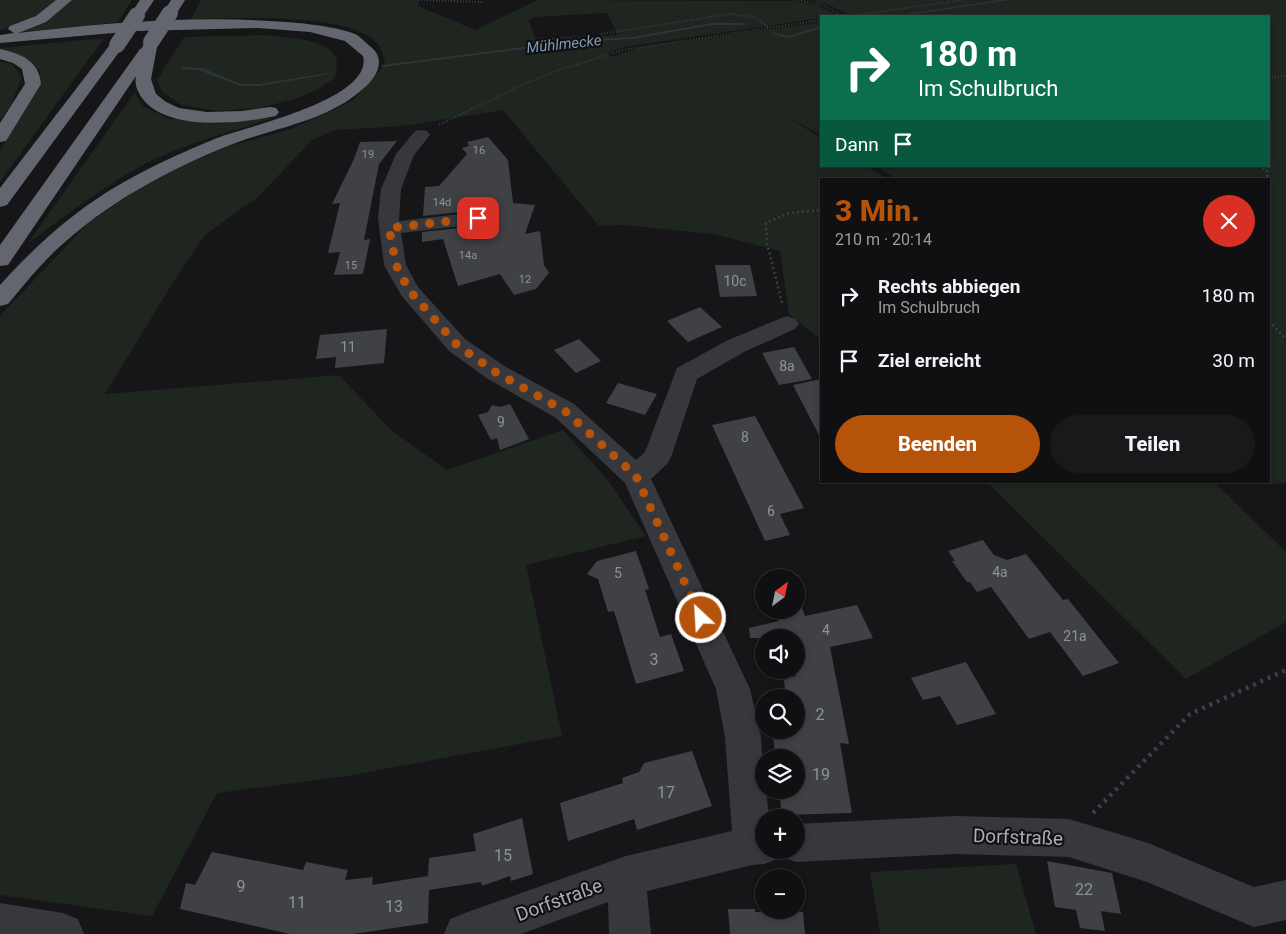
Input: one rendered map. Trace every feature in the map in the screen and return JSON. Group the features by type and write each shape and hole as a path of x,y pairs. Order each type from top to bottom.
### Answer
{"highway":[{"path":"0,33 41,19 65,0"},
{"path":"0,201 117,46 147,0"},
{"path":"0,260 152,42 178,0"},
{"path":"0,39 166,24 241,23 309,26 328,29 354,38 369,50 372,65 370,71 357,86 332,102 306,114 239,135 204,149 156,172 114,196 87,214 49,245 0,299"},
{"path":"0,45 148,32 278,31 304,33 328,38 347,48 352,64 341,82 332,89 304,103 284,109 236,117 194,116 160,106 151,99 147,92 143,79 152,42"},
{"path":"0,54 24,62 34,75 33,84 0,137"}],"street":[{"path":"421,135 405,154 392,189 388,218 396,265 409,290 457,345 497,373 565,411 636,476 733,689 743,737 755,823"},
{"path":"389,228 478,218"},
{"path":"636,476 657,457 686,374 736,346 787,324"},
{"name":"Dorfstraße","path":"805,843 955,835 1069,838 1148,863 1254,907 1286,900"},
{"name":"Dorfstraße","path":"465,934 626,876 755,846"},
{"name":"Dorfstraße","path":"626,876 630,934"},
{"path":"0,922 63,934"}],"path":[{"path":"418,0 482,2"},
{"path":"795,0 820,4 841,15"},
{"path":"855,15 963,0"},
{"path":"601,34 730,14 755,17 768,27"},
{"path":"421,135 509,90 596,58 641,46 820,20"},
{"path":"1270,77 1286,76"},
{"path":"1260,167 1267,170 1268,178"},
{"path":"787,324 767,242 766,223 790,213 820,210"},
{"path":"1270,322 1286,339"},
{"path":"1069,838 1190,714 1286,670"}],"shaded area":[{"path":"0,0 57,0 33,20 0,30"},
{"path":"70,0 132,0 118,22 8,34 49,18"},
{"path":"201,0 418,0 418,6 475,30 538,0 791,1 817,5 836,15 820,15 820,18 625,47 607,53 610,57 642,47 820,22 820,134 786,116 820,137 820,167 869,167 885,178 820,178 820,339 789,314 780,251 713,234 624,225 599,226 503,110 403,126 335,130 312,140 258,197 206,234 177,276 105,394 339,375 392,431 447,470 563,430 607,479 646,536 526,565 562,736 347,776 217,793 152,916 0,895 0,316 88,223 159,175 230,146 291,129 352,101 380,71 385,62 378,44 365,34 344,26 290,19 191,19","holes":["607,13 618,35 535,38 529,21 533,17"]},
{"path":"812,0 1286,0 1286,483 1269,483 1270,178 895,178 877,167 1270,167 1270,15 849,15 831,6"},
{"path":"262,35 292,38 324,46 336,58 335,78 315,91 291,100 259,108 218,111 181,105 162,92 157,80 184,37"},
{"path":"104,38 0,182 0,151 38,87 40,71 27,59 0,51 0,48"},
{"path":"0,61 12,64 22,77 11,105 0,121"},
{"path":"135,92 143,106 167,118 217,124 276,117 196,143 149,162 102,190 28,243"},
{"path":"988,483 1215,483 1286,552 1286,622 1186,679"},
{"path":"1016,864 1036,934 880,934 870,872"}],"building":[{"path":"488,137 508,160 513,203 535,205 525,234 540,231 544,265 549,273 536,289 514,295 500,274 458,286 443,239 422,242 422,232 478,226 486,224 490,219 486,213 478,210 423,216 425,187 439,186 467,154 462,148 469,146 467,142"},
{"path":"397,141 379,164 364,240 370,239 363,274 334,275 340,252 328,253 340,203 332,204 354,159 360,142"},
{"path":"715,265 750,265 757,296 720,297"},
{"path":"700,307 722,327 688,342 667,321"},
{"path":"387,329 384,363 335,368 336,357 316,359 320,335"},
{"path":"579,339 601,361 576,373 554,350"},
{"path":"794,347 812,379 779,385 762,353"},
{"path":"820,379 820,437 793,385"},
{"path":"618,383 657,394 645,415 606,403"},
{"path":"510,404 529,439 500,450 497,438 491,440 478,415 488,412 492,405 500,407"},
{"path":"755,416 804,508 780,514 790,535 765,541 712,425"},
{"path":"983,540 994,555 1007,560 1026,554 1063,600 1068,599 1119,663 1083,676 1050,632 1029,639 991,587 977,592 970,582 967,582 952,561 955,561 948,551"},
{"path":"636,551 649,589 645,590 660,637 671,634 684,671 636,684 614,611 608,612 598,579 587,574 597,561"},
{"path":"857,605 873,638 830,647 849,744 840,743 852,813 805,814 805,809 781,809 780,799 805,799 805,749 775,749 773,739 805,739 805,689 785,689 784,680 805,679 805,629 755,629 755,638 750,638 749,628 779,621 778,619 805,619 805,616"},
{"path":"966,662 996,714 957,725 940,696 923,700 911,678"},
{"path":"692,751 712,806 637,830 634,819 568,841 560,803 623,783 622,778 639,772 644,763"},
{"path":"522,818 533,874 511,881 510,876 482,886 481,882 429,890 428,923 353,934 290,934 180,909 186,883 195,885 212,852 303,870 306,862 348,870 345,880 373,877 372,885 428,876 429,858 476,851 473,834"},
{"path":"1047,861 1112,873 1121,914 1101,911 1105,931 1080,928 1076,910 1055,907"},
{"path":"728,909 755,909 755,919 804,919 805,934 730,934"}],"waterway":[{"name":"Mühlmecke","path":"902,15 1007,0"},
{"name":"Mühlmecke","path":"383,66 578,41 632,38 712,24 744,24"},
{"name":"Mühlmecke","path":"774,34 789,37 820,27"},
{"name":"Mühlmecke","path":"184,68 200,69 240,85 259,85 328,74"}],"route":[{"path":"478,218 389,228 396,265 409,290 427,313 457,345 497,373 565,411 636,476 701,618"}]}
